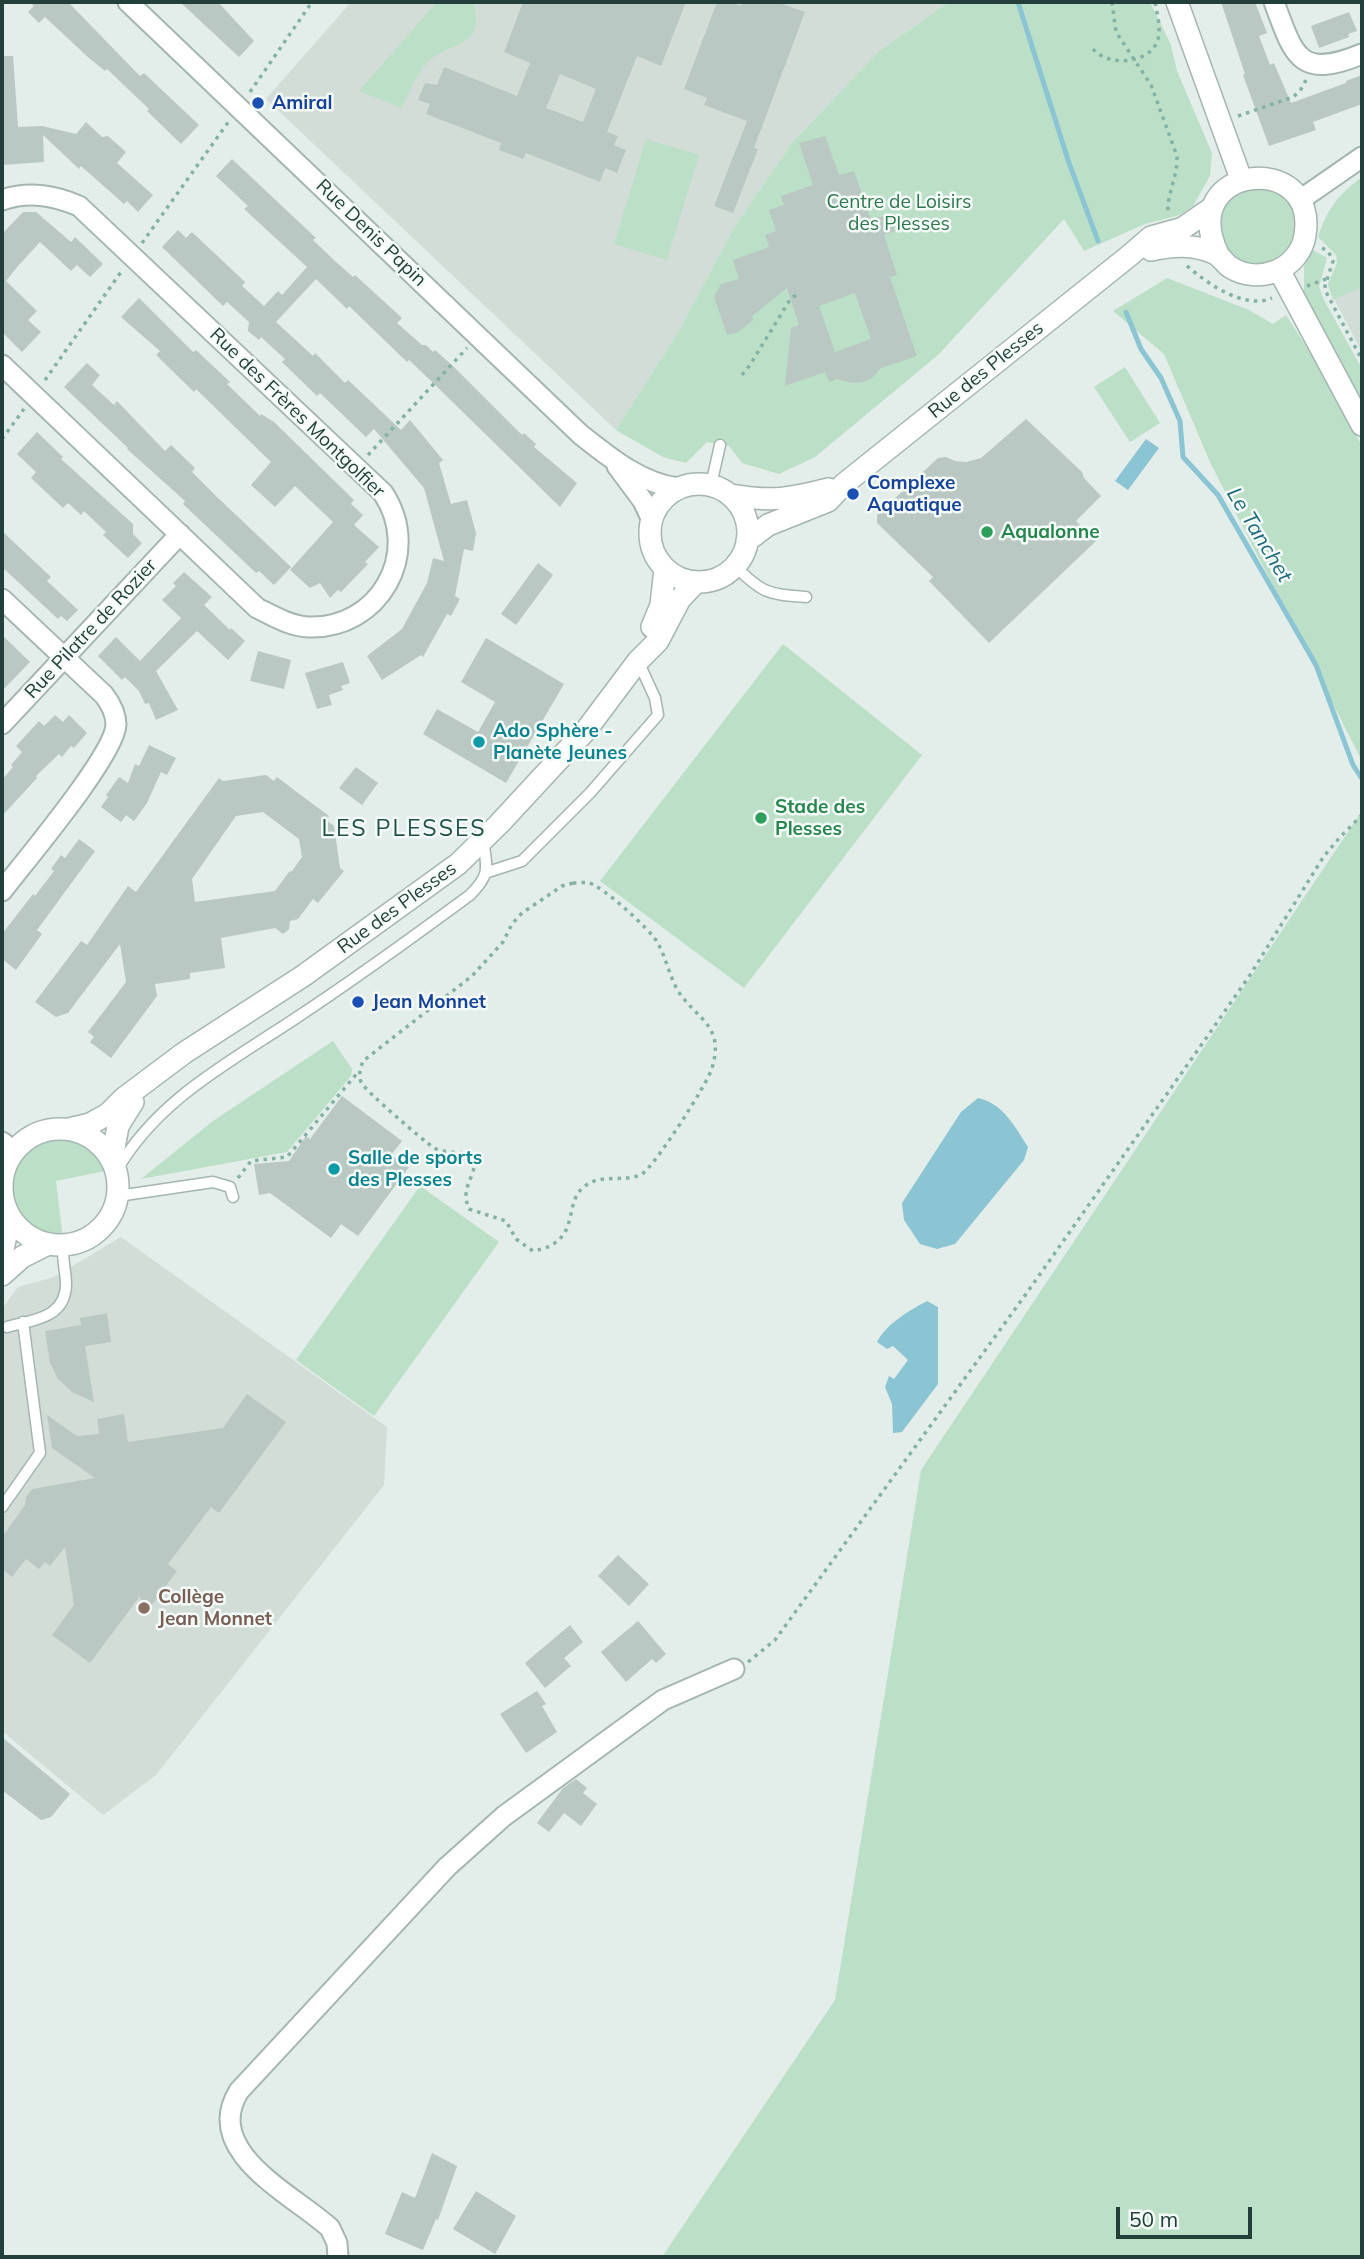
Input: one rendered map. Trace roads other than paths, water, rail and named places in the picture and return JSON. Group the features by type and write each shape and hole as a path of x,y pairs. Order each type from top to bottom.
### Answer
{"street":[{"name":"Rue Denis Papin","path":"128,2 580,434 615,462 657,483 678,488"},
{"path":"1177,2 1241,179"},
{"path":"1274,2 1293,50 1313,65 1333,64 1362,54"},
{"path":"1300,200 1362,157"},
{"path":"1255,177 1280,182 1300,200 1307,227 1299,253 1290,263 1279,270 1262,275 1245,274 1230,266 1217,254 1208,224 1212,208 1219,196 1241,179 1255,177"},
{"name":"Rue des Frères Montgolfier","path":"2,200 40,194 79,206 383,494 391,506 399,542 396,567 384,589 369,607 349,620 329,626 306,627 279,620 257,608 2,365"},
{"name":"Rue des Plesses","path":"747,541 768,525 828,501 844,484 1151,237 1183,228 1212,208"},
{"name":"Rue des Plesses","path":"1129,256 1176,246 1194,247 1217,254"},
{"path":"1279,270 1362,425"},
{"name":"Rue Denis Papin","path":"615,462 652,518"},
{"path":"694,483 711,485 731,495 745,516 748,533 743,555 735,566 717,579 695,583 679,579 665,569 652,551 649,529 652,518 659,503 678,488 694,483"},
{"name":"Rue des Plesses","path":"731,495 761,500 783,499 804,496 844,484"},
{"name":"Rue Pilatre de Rozier","path":"2,724 180,534"},
{"name":"Rue des Plesses","path":"638,661 661,605 665,569"},
{"name":"Rue des Plesses","path":"69,1129 100,1119 184,1053 303,976 458,864 580,737 638,661 657,641 680,599 695,583"},
{"path":"2,600 104,695 111,704 116,726 94,771 2,891"},
{"name":"Rue des Plesses","path":"114,1165 118,1126 123,1114 147,1083"},
{"path":"2,1275 22,1257 55,1245 76,1243 99,1230 108,1220 118,1196 114,1165 94,1139 69,1129 49,1130 21,1144 8,1147 3,1177 2,1190 10,1217 30,1237 55,1245"},
{"path":"2,1254 10,1217"},
{"path":"357,2257 338,2254 337,2243 330,2228 252,2167 240,2154 230,2127 232,2101 447,1867 504,1816 663,1700 734,1669"}],"lane":[{"path":"711,485 720,444"},
{"path":"735,566 763,591 772,595 806,597"},
{"path":"488,872 522,861 590,793 658,715 656,698 638,661"},
{"path":"114,1165 144,1130 196,1083 331,994 470,895 482,884 488,872 483,840"},
{"path":"118,1196 213,1182 232,1192"},
{"path":"7,1327 54,1312 63,1302 66,1284 55,1245"},
{"path":"2,1507 40,1453 23,1322"}],"water":[{"path":"1146,439 1159,448 1128,490 1115,481"},
{"path":"978,1098 995,1105 1013,1124 1028,1147 1024,1160 955,1244 937,1249 920,1244 904,1220 902,1203 961,1112"},
{"path":"927,1301 938,1307 938,1384 902,1432 893,1433 892,1404 885,1387 889,1376 894,1379 908,1360 893,1346 887,1349 877,1342 892,1323"}],"waterway":[{"name":"Le Tanchet","path":"1018,2 1068,160 1098,241"},
{"name":"Le Tanchet","path":"1126,312 1141,349 1161,378 1180,421 1183,457 1218,495 1316,665 1353,765 1362,779"}],"place":[{"name":"Amiral","path":"258,103"},
{"name":"Complexe Aquatique","path":"853,494"},
{"name":"Aqualonne","path":"987,532"},
{"name":"Ado Sphère - Planète Jeunes","path":"479,742"},
{"name":"Stade des Plesses","path":"761,818"},
{"name":"Jean Monnet","path":"358,1002"},
{"name":"Salle de sports des Plesses","path":"334,1169"},
{"name":"Collège Jean Monnet","path":"144,1608"}],"district":[{"name":"LES PLESSES","path":"404,829"}],"park label":[{"name":"Centre de Loisirs des Plesses","path":"899,213"}]}
